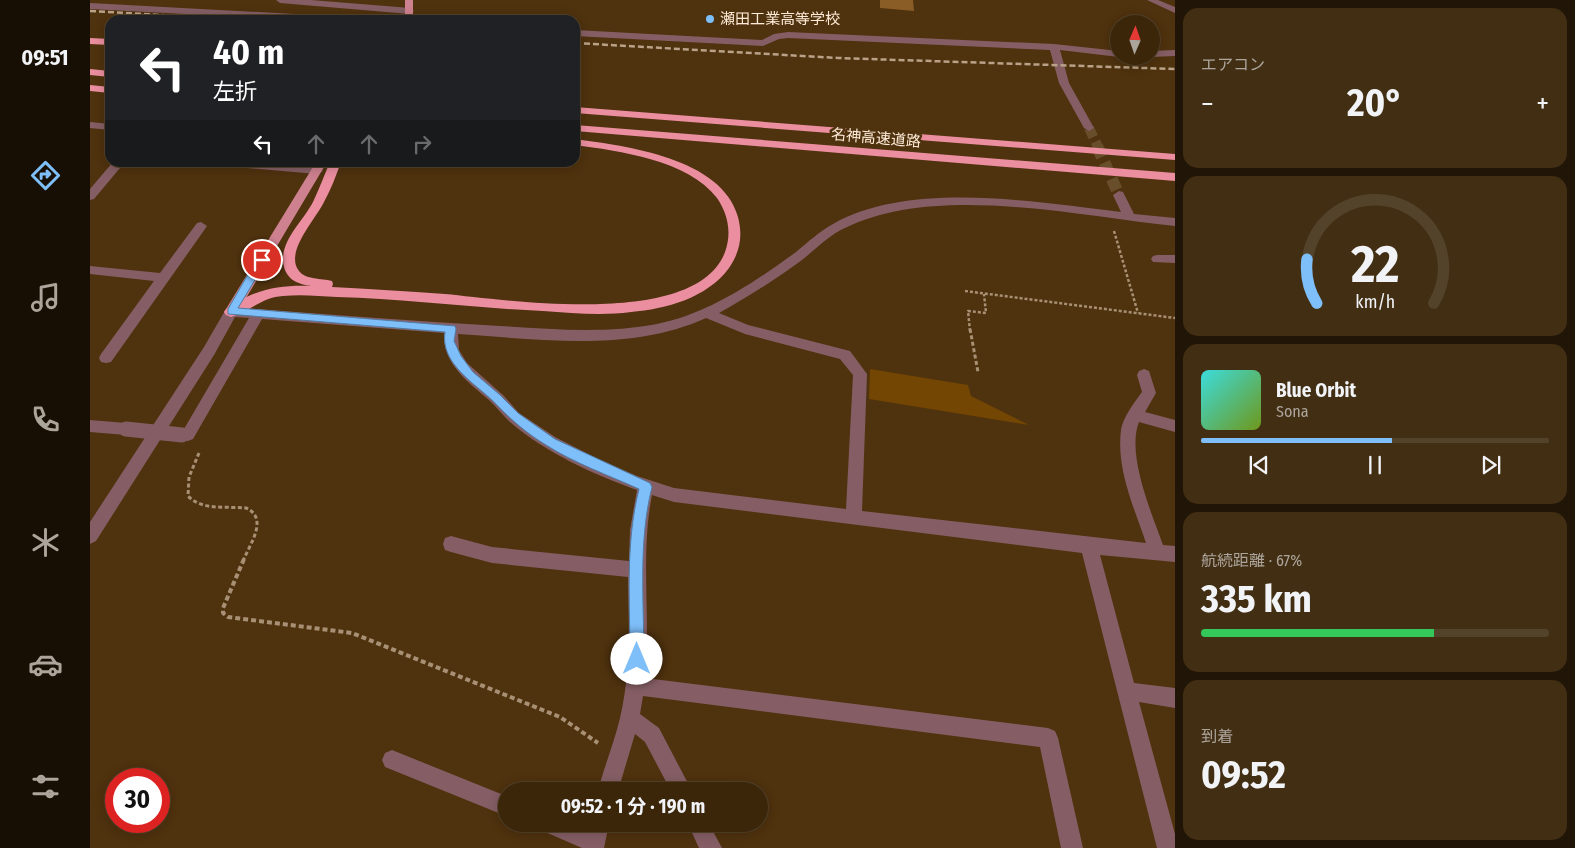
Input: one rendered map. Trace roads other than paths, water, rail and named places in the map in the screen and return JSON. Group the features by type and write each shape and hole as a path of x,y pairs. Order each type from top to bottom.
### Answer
{"highway":[{"path":"90,41 105,42"},
{"path":"90,72 105,74"},
{"path":"90,88 105,90"},
{"name":"名神高速道路","path":"580,110 1175,157"},
{"name":"名神高速道路","path":"580,128 1175,177"},
{"path":"334,167 318,203 293,242 288,257 292,272 301,280 376,292 532,306 610,309 640,306 671,299 699,288 718,272 728,260 734,246 733,217 726,200 704,179 678,165 639,154 580,143"},
{"path":"231,312 264,294 294,291 376,292"}],"main road":[{"path":"409,0 410,15"},
{"path":"231,312 320,167"}],"street":[{"path":"129,8 137,0"},
{"path":"280,0 402,15"},
{"path":"1151,0 1175,10"},
{"path":"90,6 257,15"},
{"path":"580,33 763,43 777,36 788,35 909,42 1054,46 1110,53"},
{"path":"1054,46 1064,83 1089,128"},
{"path":"1160,54 1175,53"},
{"path":"90,125 105,126"},
{"path":"90,196 95,184 114,167"},
{"path":"1119,195 1129,216"},
{"path":"90,536 209,351 231,312 451,329 602,336 661,328 708,313 741,294 840,226 875,212 919,204 970,203 1109,214 1175,222"},
{"path":"106,358 201,226"},
{"path":"1157,259 1175,259"},
{"path":"90,270 164,278"},
{"path":"708,313 745,329 845,355 860,374 854,516"},
{"path":"90,426 185,435 258,314"},
{"path":"451,329 449,341 456,358 469,375 496,397 514,416 551,442 646,487 674,495 1089,546 1175,554"},
{"path":"1144,375 1149,393 1135,415 1129,430 1130,472 1157,552"},
{"path":"1135,415 1175,426"},
{"path":"611,782 630,718 635,686 640,511 646,487"},
{"path":"452,544 492,555 637,570"},
{"path":"1089,546 1168,848"},
{"path":"635,686 1048,738 1072,848"},
{"path":"1127,692 1175,698"},
{"path":"630,718 652,735 677,782"},
{"path":"392,760 498,803"},
{"path":"576,832 595,838"},
{"path":"702,832 711,848"}],"tunnel":[{"path":"1089,128 1098,147"},
{"path":"1097,146 1119,195"}],"railway":[{"path":"90,11 161,15"},
{"path":"580,43 838,58 1175,69"}],"place":[{"name":"瀬田工業高等学校","path":"710,19"}]}
